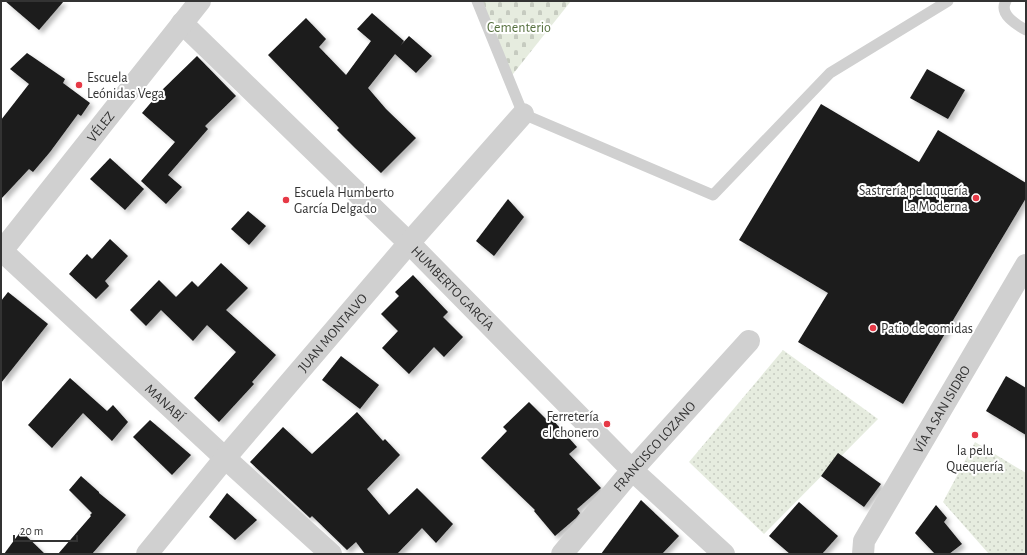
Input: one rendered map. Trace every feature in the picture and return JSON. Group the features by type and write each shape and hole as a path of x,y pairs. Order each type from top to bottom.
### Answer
{"street":[{"name":"VÉLEZ","path":"1,251 200,1"},
{"name":"HUMBERTO GARCÍA","path":"182,23 409,243 632,470 724,554"},
{"name":"JUAN MONTALVO","path":"147,554 224,458 409,243 523,114"},
{"name":"MANABÍ","path":"1,251 224,458 332,554"},
{"name":"VÍA A SAN ISIDRO","path":"863,548 1026,265"},
{"name":"FRANCISCO LOZANO","path":"562,554 632,470 749,341"},
{"path":"846,554 863,548"}],"lane":[{"path":"477,1 523,114 713,196 830,73 948,1"},
{"path":"1006,1 1006,13 1014,23 1026,30"}],"green space":[{"name":"Cementerio","path":"482,1 571,1 509,79"},
{"path":"783,350 878,419 764,534 689,462"},
{"path":"975,442 1026,473 1026,554 989,554 943,502"}],"building":[{"path":"5,1 64,1 39,30"},
{"path":"372,13 404,41 400,46 409,36 432,56 416,73 395,54 368,88 386,109 416,138 381,173 337,130 339,128 268,55 306,18 326,39 319,47 346,75 371,41 357,29"},
{"path":"27,53 65,79 63,83 90,103 81,116 78,114 33,172 29,169 1,199 1,120 29,84 10,69"},
{"path":"197,56 236,96 205,126 208,129 168,175 182,187 166,204 141,181 175,142 142,113 160,92"},
{"path":"927,69 965,90 948,119 910,98"},
{"path":"821,104 919,162 938,130 1026,183 1026,198 903,404 798,342 828,293 739,240"},
{"path":"110,158 144,189 125,210 90,179"},
{"path":"508,199 524,217 494,256 476,241"},
{"path":"248,211 266,226 249,245 231,229"},
{"path":"110,239 128,256 105,281 109,286 96,299 69,274 87,254 92,259"},
{"path":"221,263 248,288 226,310 276,355 252,382 254,384 219,422 194,398 236,352 207,325 193,341 161,310 146,326 130,310 159,280 176,297 192,281 198,287"},
{"path":"413,275 448,312 443,317 463,337 444,357 434,347 409,374 382,348 398,331 381,314 399,296 395,292"},
{"path":"8,292 48,324 1,383 1,301"},
{"path":"341,356 379,385 360,409 322,380"},
{"path":"1006,376 1026,388 1026,435 986,411"},
{"path":"70,378 107,411 113,405 128,422 112,441 83,413 52,448 28,425"},
{"path":"529,402 548,421 551,418 577,447 569,454 601,488 577,509 580,513 576,518 555,536 534,511 535,510 481,458 507,431 503,427"},
{"path":"357,412 383,441 385,439 400,455 367,489 389,515 417,488 453,524 436,543 422,528 397,554 365,554 356,542 347,550 312,516 310,518 250,462 283,427 312,454"},
{"path":"150,420 191,455 172,475 133,437"},
{"path":"838,453 881,484 864,507 821,476"},
{"path":"81,476 126,515 92,554 58,554 92,513 69,490"},
{"path":"227,493 257,520 235,540 209,517"},
{"path":"641,500 679,536 662,554 601,554"},
{"path":"799,502 838,536 822,554 790,554 769,536"},
{"path":"936,505 947,518 944,522 962,544 949,554 935,554 915,533"},
{"path":"21,531 45,554 4,554"}],"place":[{"name":"Escuela Leónidas Vega","path":"79,85"},
{"name":"Sastrería peluquería La Moderna","path":"976,198"},
{"name":"Escuela Humberto García Delgado","path":"286,200"},
{"name":"Patio de comidas","path":"873,328"},
{"name":"Ferretería el chonero","path":"607,424"},
{"name":"la pelu Quequería","path":"975,435"}]}
